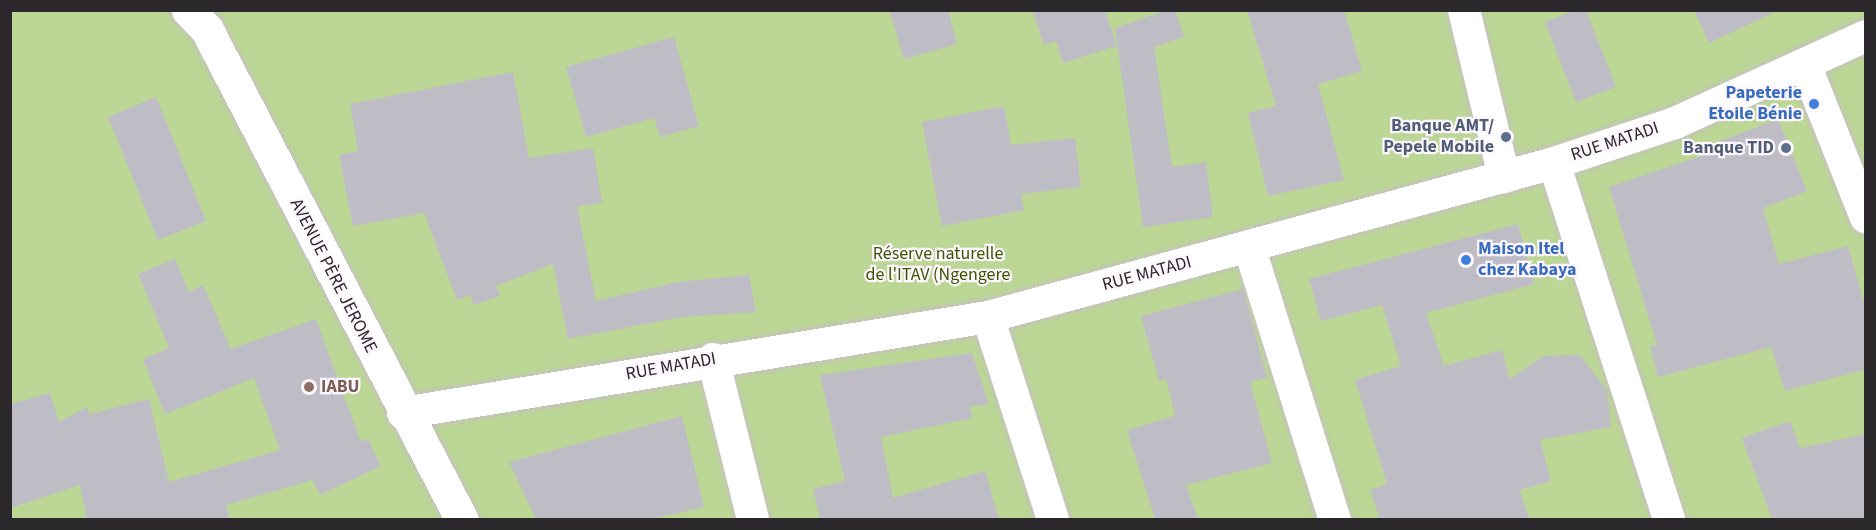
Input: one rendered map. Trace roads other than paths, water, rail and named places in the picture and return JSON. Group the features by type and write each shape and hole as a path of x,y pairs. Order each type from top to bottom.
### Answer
{"street":[{"path":"1464,10 1504,177"},
{"name":"AVENUE PÈRE JEROME","path":"201,17 403,413 462,519"},
{"name":"RUE MATADI","path":"403,413 712,359 988,317 1554,163 1675,123 1806,67 1866,36"},
{"path":"1806,67 1866,218"},
{"path":"1554,163 1669,519"},
{"path":"1249,246 1335,519"},
{"path":"988,317 1053,519"},
{"path":"712,359 753,519"}],"place":[{"name":"Papeterie Etoile Bénie","path":"1814,104"},
{"name":"Banque AMT/ Pepele Mobile","path":"1506,137"},
{"name":"Banque TID","path":"1786,148"},
{"name":"Maison Itel chez Kabaya","path":"1466,260"},
{"name":"IABU","path":"309,387"}],"park label":[{"name":"Réserve naturelle de l'ITAV (Ngengere","path":"938,265"}]}
